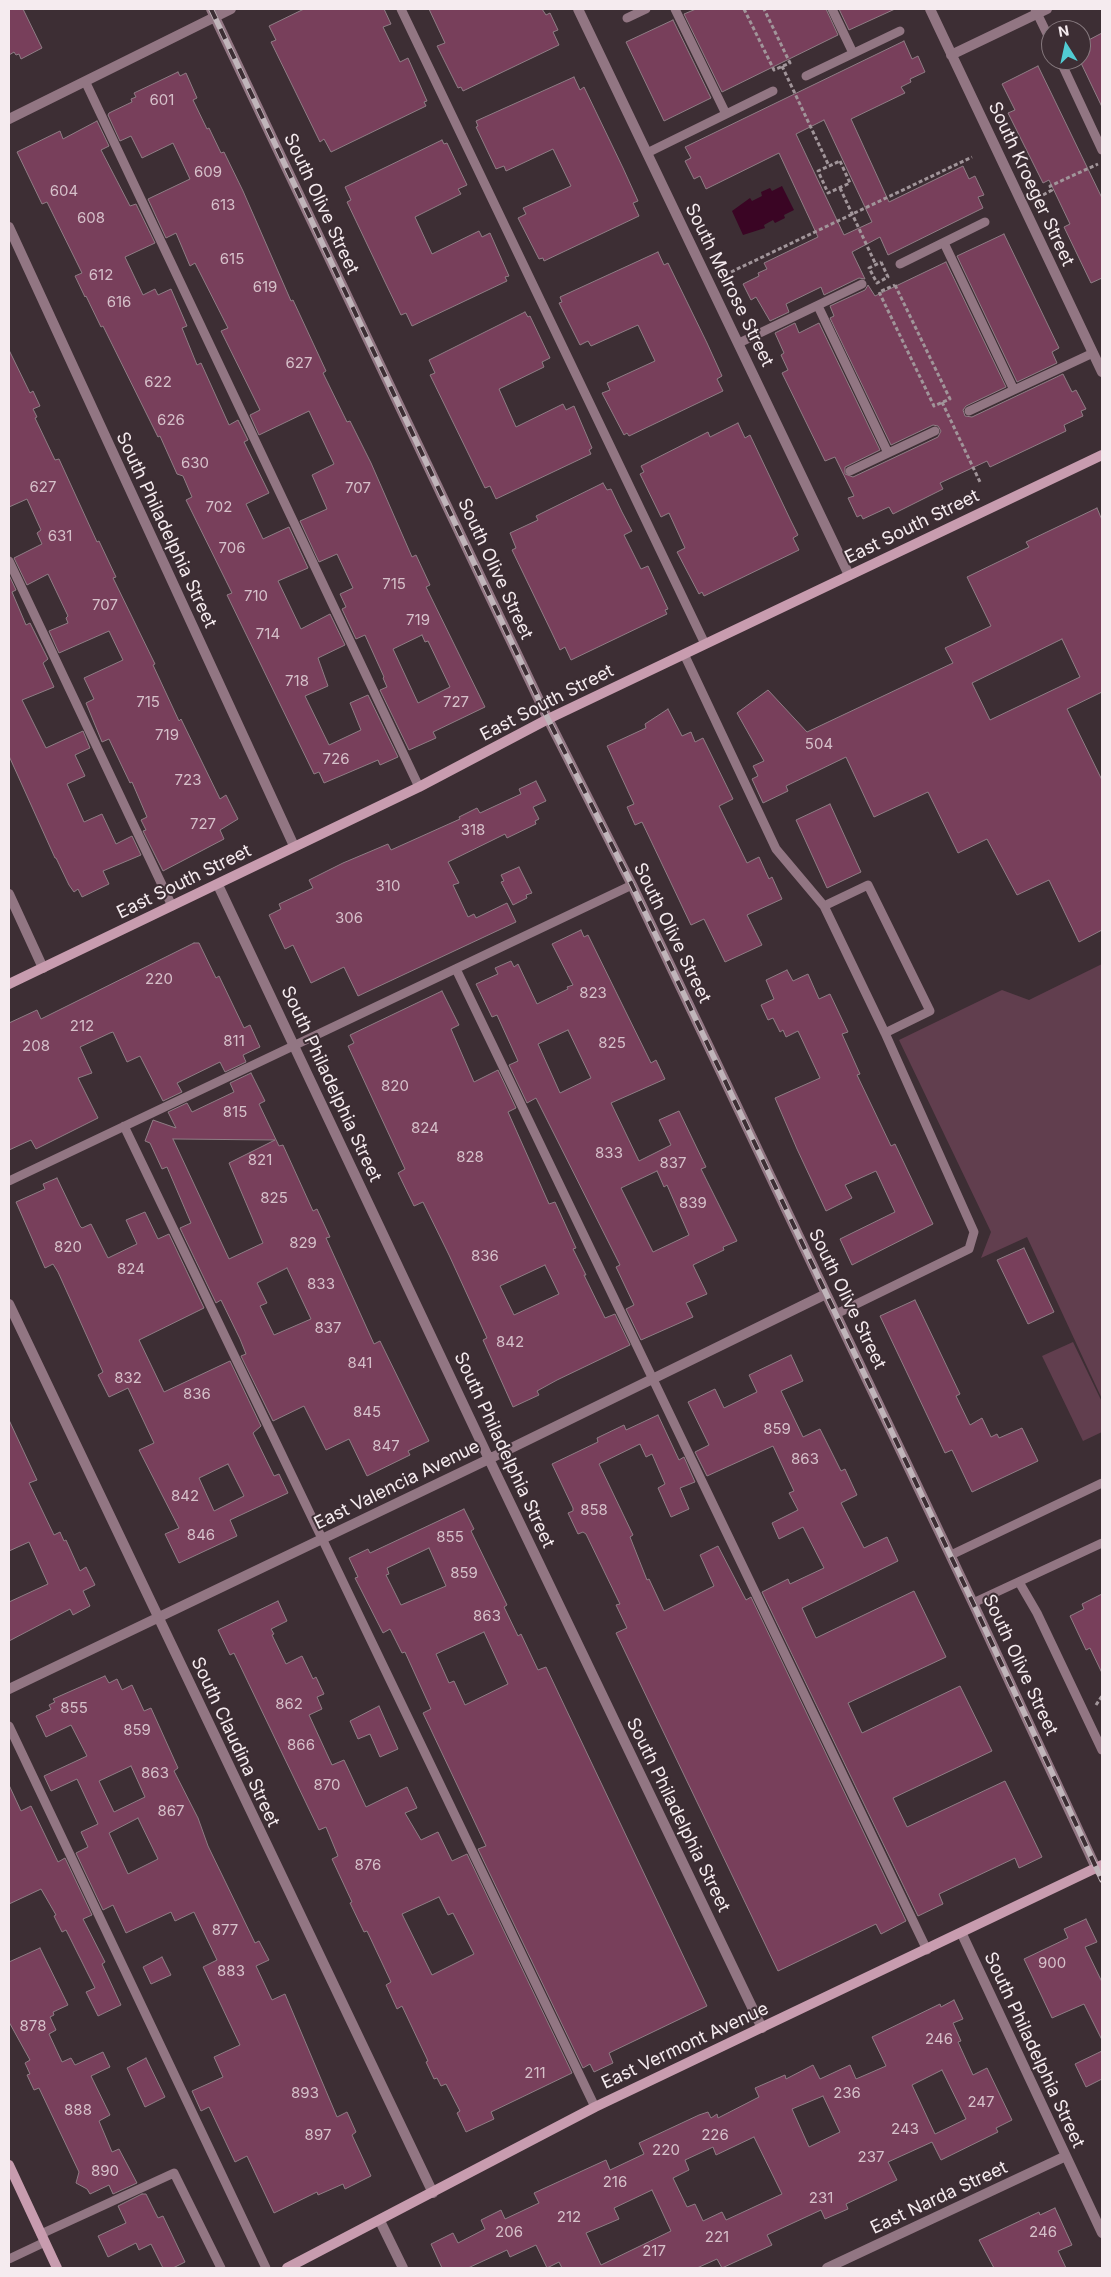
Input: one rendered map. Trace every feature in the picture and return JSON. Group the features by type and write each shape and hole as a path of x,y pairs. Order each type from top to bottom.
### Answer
{"street":[{"path":"9,119 86,83 212,13 230,9"},
{"name":"South Melrose Street","path":"578,9 849,575"},
{"name":"South Kroeger Street","path":"930,9 1102,372"},
{"path":"951,55 1040,10"},
{"name":"South Olive Street","path":"212,13 548,719 632,885 1100,1869"},
{"name":"South Philadelphia Street","path":"9,227 294,846"},
{"name":"East South Street","path":"9,984 420,787 548,719 1102,454"},
{"name":"South Philadelphia Street","path":"218,885 489,1459 762,2028"},
{"path":"9,894 43,968"},
{"name":"East Valencia Avenue","path":"9,1689 489,1459 826,1294"},
{"name":"South Claudina Street","path":"9,1304 433,2193"},
{"name":"East Vermont Avenue","path":"288,2268 380,2222 595,2107 1100,1869"},
{"name":"South Philadelphia Street","path":"962,1934 1102,2233"},
{"name":"East Narda Street","path":"827,2268 1066,2156"},
{"path":"9,2165 57,2268"},
{"path":"380,2222 403,2268"}],"lane":[{"path":"401,9 705,644"},
{"path":"627,18 646,9"},
{"path":"675,9 726,114"},
{"path":"832,9 853,53"},
{"path":"806,76 900,31"},
{"path":"1065,70 1102,150"},
{"path":"86,83 420,787"},
{"path":"646,153 773,91"},
{"path":"900,264 986,222"},
{"path":"944,243 1014,390"},
{"path":"739,343 862,284"},
{"path":"818,306 888,453"},
{"path":"969,411 1093,352"},
{"path":"850,471 935,431"},
{"path":"9,561 172,906"},
{"path":"684,654 776,849 824,906 885,1033 974,1232 970,1249 836,1314"},
{"path":"9,1181 632,885"},
{"path":"824,906 868,885 926,1002 930,1011 885,1033"},
{"path":"456,969 927,1950"},
{"path":"124,1126 324,1538 595,2107"},
{"path":"951,1555 1102,1483"},
{"path":"974,1603 1102,1543"},
{"path":"1019,1582 1037,1613 1102,1750"},
{"path":"9,1726 266,2268"},
{"path":"9,2259 43,2238 174,2173 221,2268"}],"path":[{"path":"744,9 774,70 790,63 764,9"},
{"path":"782,66 829,166"},
{"path":"731,272 972,157"},
{"path":"840,161 850,183 828,193 818,171 829,166 840,161"},
{"path":"1043,195 1052,190 1050,186 1102,162"},
{"path":"840,188 876,265 881,262 888,277 884,280 888,288"},
{"path":"895,285 950,399 942,402 934,406 879,292 895,285"},
{"path":"942,402 980,482"}],"shaded area":[{"path":"782,186 794,210 784,215 785,218 775,223 773,220 764,225 765,228 743,235 732,211 750,198 752,201 762,196 761,192 770,188 772,191"},
{"path":"1102,964 1102,1399 1027,1237 981,1258 991,1232 899,1040 1002,990 1029,1000"},
{"path":"1073,1342 1102,1402 1102,1432 1083,1441 1042,1356"}],"building":[{"path":"9,9 23,9 42,48 21,59 19,54 16,55 14,52 9,55"},
{"path":"304,9 384,9 391,24 383,27 400,62 408,58 427,101 424,102 426,106 331,152 324,139 320,142 271,42 276,40 269,26"},
{"path":"429,9 542,9 546,15 550,13 558,30 553,32 559,45 463,91 461,87 458,88 437,46 445,43"},
{"path":"696,9 826,9 838,35 722,92 684,14"},
{"path":"839,9 895,9 849,30"},
{"path":"673,20 711,98 664,121 626,42"},
{"path":"1102,33 1102,107 1084,70 1091,70 1091,39"},
{"path":"904,41 912,59 918,56 925,72 910,79 911,82 901,87 905,93 851,119 889,202 963,166 969,179 975,176 984,195 978,197 983,208 888,255 880,237 852,252 865,279 859,278 824,295 821,287 786,304 789,312 770,321 756,297 751,300 743,284 759,276 758,273 767,269 764,263 818,237 779,153 706,189 700,176 694,179 685,161 691,158 685,147","holes":["824,120 872,222 844,235 796,134"]},
{"path":"1038,66 1102,198 1102,278 1091,283 1064,227 1070,224 1049,180 1043,183 1008,113 1015,110 1002,84"},
{"path":"178,72 180,76 186,73 197,98 193,100 221,153 224,152 243,191 291,301 293,300 326,371 323,373 347,422 350,421 371,463 412,557 416,555 430,585 426,587 485,707 433,732 436,738 409,750 380,690 387,687 365,635 356,639 342,609 346,607 340,594 353,588 337,554 319,562 300,521 327,509 312,475 334,464 309,411 259,435 250,415 260,410 221,331 228,328 195,263 190,266 176,233 166,238 148,199 190,179 173,143 142,158 131,136 120,141 108,115 132,102 131,99 136,97 134,93","holes":["422,635 425,642 428,641 450,687 418,703 393,649"]},
{"path":"574,77 580,90 584,87 623,168 638,201 633,203 639,216 544,261 543,258 539,259 518,218 526,214 523,208 571,186 553,149 506,171 504,166 496,169 476,127 478,126 476,121"},
{"path":"97,121 109,146 101,150 130,206 136,204 155,243 125,257 143,295 155,289 158,295 171,289 187,326 182,328 197,365 201,363 229,425 238,420 248,440 244,442 269,493 246,504 263,539 289,527 308,568 278,581 301,629 330,614 345,645 318,658 328,686 305,696 329,745 361,730 350,703 368,695 398,757 380,765 378,760 324,783 319,772 314,774 227,595 232,593 186,500 192,497 183,476 177,474 160,436 158,437 103,326 101,327 75,276 82,273 47,202 42,204 17,152 60,131 63,139"},
{"path":"442,140 444,144 447,143 467,185 458,189 461,194 415,217 432,254 479,231 482,237 490,233 509,276 505,277 507,281 412,326 406,313 401,315 385,282 347,202 351,200 345,187"},
{"path":"1004,234 1059,348 1052,352 1057,363 1017,382 957,256"},
{"path":"658,252 664,265 668,263 707,343 722,376 717,379 723,391 629,436 627,433 624,435 602,393 610,390 607,383 655,361 638,325 591,346 588,341 580,345 559,303 562,302 560,297"},
{"path":"946,262 1006,387 966,406 963,410 965,416 972,417 1063,374 1072,392 1076,390 1086,409 1081,411 1083,416 1064,425 1066,431 990,467 987,461 940,483 943,489 893,514 889,507 863,519 861,515 857,517 848,498 854,496 835,457 825,461 782,373 788,370 781,355 784,353 775,333 795,323 799,333 819,323 880,450 845,467 845,474 853,477 938,437 941,431 938,426 933,425 891,445 830,318 834,316 830,306 865,290 868,285 875,296"},
{"path":"525,312 528,317 530,316 550,358 542,362 544,367 499,389 516,427 563,404 566,410 574,406 592,448 589,450 591,454 496,499 490,486 485,488 430,375 435,373 429,360"},
{"path":"9,350 30,393 33,391 40,406 33,409 37,417 35,418 55,460 59,459 97,542 99,541 116,577 113,578 155,664 153,665 179,721 181,719 220,799 226,795 238,819 220,830 224,839 163,871 143,831 146,830 141,820 147,817 132,782 130,783 109,739 102,742 86,703 94,699 84,678 123,660 109,631 59,653 49,631 68,623 66,618 68,616 48,574 27,585 14,558 42,544 37,533 41,530 27,499 9,507"},
{"path":"738,423 745,438 750,435 798,535 793,538 799,550 704,596 702,592 699,594 677,552 685,548 669,513 661,517 640,474 644,472 641,466 708,432 710,437"},
{"path":"603,483 607,490 611,489 632,531 624,535 641,569 648,566 668,609 665,610 667,614 571,660 565,647 560,650 512,550 516,548 510,533 538,520 536,516"},
{"path":"1097,508 1102,520 1102,692 1067,709 1102,780 1102,930 1079,942 1049,880 1017,895 987,839 958,853 928,792 874,817 846,757 786,786 788,791 763,803 752,779 758,776 753,766 764,761 737,713 768,690 807,732 953,663 945,648 991,626 967,577 1029,547 1026,542","holes":["1062,639 1080,677 990,720 972,683"]},
{"path":"9,575 16,590 12,592 26,625 30,623 48,659 43,663 54,687 22,700 46,748 83,731 90,748 75,755 85,776 67,784 84,822 102,814 116,844 132,836 141,855 103,871 109,884 82,897 78,889 74,892 69,885 55,858 9,756"},
{"path":"668,709 682,736 691,732 695,742 703,738 733,799 719,806 747,863 759,857 769,879 772,877 782,899 747,915 762,945 725,962 704,919 691,925 642,822 635,825 627,807 634,804 607,746 646,728 645,724"},
{"path":"536,781 546,801 533,807 539,819 535,821 536,824 507,838 505,834 448,862 459,883 453,885 468,917 474,914 476,918 507,903 516,922 358,996 344,967 311,983 293,945 285,949 269,915 281,909 279,904 313,888 309,880 343,863 388,844 391,850 460,819 459,817 477,808 480,813 521,794 519,789"},
{"path":"830,804 861,872 827,888 796,820"},
{"path":"519,867 532,893 526,895 527,898 513,905 501,882 504,881 501,875"},
{"path":"581,930 584,937 588,935 651,1063 656,1060 665,1079 611,1103 639,1161 671,1145 659,1120 679,1111 706,1167 701,1169 737,1241 723,1247 724,1250 693,1265 707,1294 686,1303 693,1317 641,1340 626,1309 634,1305 616,1267 620,1265 536,1098 527,1103 509,1065 518,1061 497,1015 492,1017 476,984 498,974 495,968 511,961 514,967 518,964 537,1004 568,989 567,987 573,985 552,944","holes":["568,1030 591,1078 560,1093 538,1044","657,1171 664,1187 667,1185 689,1235 653,1252 621,1188"]},
{"path":"194,943 199,943 216,978 219,976 244,1028 250,1025 260,1047 243,1055 246,1062 225,1072 220,1062 177,1083 182,1092 163,1101 140,1056 127,1062 113,1032 110,1033 80,1047 92,1073 78,1078 98,1118 36,1149 31,1140 9,1150 9,1023 37,1010 41,1019"},
{"path":"787,970 793,981 808,974 819,999 830,994 848,1032 842,1034 860,1074 857,1075 891,1146 895,1144 933,1224 852,1265 840,1239 895,1212 876,1171 845,1185 852,1198 826,1211 797,1149 775,1098 820,1078 798,1031 786,1037 783,1030 780,1032 773,1018 768,1020 761,1005 774,999 766,980"},
{"path":"442,991 459,1025 451,1029 474,1082 498,1070 516,1108 508,1112 549,1204 555,1202 576,1248 573,1249 586,1275 584,1275 605,1318 615,1314 630,1345 557,1380 537,1391 539,1395 513,1407 483,1340 487,1338 423,1202 414,1206 398,1173 405,1169 348,1046 354,1043 350,1035","holes":["545,1265 559,1294 514,1315 500,1286"]},
{"path":"251,1073 265,1101 259,1104 279,1146 283,1145 313,1211 317,1209 330,1237 326,1238 374,1344 380,1341 429,1441 408,1451 410,1455 367,1476 349,1439 326,1450 304,1406 273,1421 241,1356 246,1354 240,1339 221,1300 216,1303 180,1228 191,1223 167,1167 162,1169 150,1143 145,1141 153,1120 176,1128 168,1112 187,1103 192,1112 234,1092 230,1083","holes":["173,1139 275,1140 229,1163 263,1243 229,1259","287,1268 311,1319 274,1335 260,1306 267,1303 257,1283"]},
{"path":"57,1178 80,1226 82,1228 91,1224 108,1258 137,1244 126,1220 145,1212 158,1239 169,1234 204,1308 139,1340 164,1392 230,1361 261,1426 253,1433 274,1476 279,1474 288,1493 230,1520 237,1536 179,1563 165,1534 179,1528 139,1450 154,1443 128,1388 109,1397 98,1375 103,1372 58,1272 53,1264 45,1268 16,1202 45,1189 43,1184","holes":["228,1464 244,1496 214,1511 199,1478"]},
{"path":"1024,1248 1054,1312 1028,1324 997,1260"},
{"path":"915,1300 960,1394 956,1396 970,1425 982,1418 991,1437 997,1434 999,1438 1022,1428 1038,1461 972,1492 952,1450 945,1453 880,1316"},
{"path":"791,1355 803,1381 781,1391 803,1437 820,1429 841,1471 845,1469 857,1495 841,1503 864,1548 887,1537 898,1561 802,1608 816,1638 914,1591 946,1657 848,1703 862,1733 960,1686 992,1751 893,1798 907,1827 1005,1781 1042,1857 1019,1868 1015,1858 939,1894 943,1904 918,1916 762,1592 788,1579 790,1584 824,1568 803,1527 779,1539 772,1523 798,1510 789,1493 794,1491 773,1446 707,1476 695,1452 709,1445 688,1402 715,1389 724,1408 757,1392 749,1375"},
{"path":"658,1415 679,1460 684,1457 695,1482 680,1488 689,1509 671,1517 658,1488 665,1484 652,1454 646,1457 640,1444 599,1464 633,1535 630,1537 647,1580 649,1579 664,1611 714,1586 700,1555 718,1546 746,1600 751,1597 906,1921 881,1934 876,1924 778,1971 616,1633 627,1628 616,1605 620,1604 586,1534 583,1532 578,1534 568,1513 573,1511 573,1508 552,1464 598,1442 597,1438 624,1425 626,1430"},
{"path":"9,1420 37,1480 29,1483 54,1535 60,1532 64,1541 66,1540 80,1571 86,1567 95,1585 83,1591 90,1606 73,1615 70,1609 9,1641 9,1602 48,1584 29,1542 9,1551"},
{"path":"464,1509 474,1529 471,1531 507,1605 504,1607 518,1636 521,1634 538,1670 546,1667 707,2006 609,2053 613,2063 594,2072 590,2064 583,2068 478,1849 486,1846 423,1713 431,1709 405,1652 402,1653 390,1629 383,1633 355,1578 358,1577 349,1558 368,1549 370,1553","holes":["429,1548 446,1586 401,1605 386,1575 389,1574 387,1568","484,1632 508,1684 465,1705 454,1681 449,1683 436,1654"]},
{"path":"1102,1594 1102,1673 1090,1648 1086,1650 1070,1616 1084,1609 1082,1604"},
{"path":"278,1601 287,1621 271,1629 274,1634 272,1635 286,1664 302,1656 313,1679 316,1677 324,1694 317,1697 322,1709 309,1715 332,1765 344,1760 366,1807 407,1787 417,1808 405,1813 421,1840 438,1832 452,1861 467,1854 572,2073 491,2112 494,2119 466,2132 457,2113 460,2111 446,2084 441,2086 437,2078 434,2079 426,2062 428,2061 402,2006 397,2009 386,1985 391,1982 367,1931 364,1932 350,1903 352,1902 332,1859 338,1856 326,1827 319,1830 234,1653 230,1655 218,1630","holes":["439,1897 448,1915 453,1913 474,1954 432,1975 402,1914"]},
{"path":"105,1676 109,1683 117,1679 122,1690 132,1685 144,1711 151,1708 178,1768 174,1771 198,1818 208,1846 255,1943 259,1941 269,1960 256,1966 272,2000 285,1994 337,2117 347,2112 356,2132 352,2135 371,2176 345,2189 343,2184 318,2195 317,2192 274,2213 247,2156 235,2162 209,2107 201,2111 192,2091 223,2077 214,2057 240,2045 203,1967 217,1960 194,1912 175,1921 171,1912 126,1933 113,1905 103,1910 76,1853 88,1847 81,1832 98,1824 77,1779 51,1791 44,1776 87,1756 71,1725 46,1737 36,1716 51,1709 49,1705 55,1702 53,1699","holes":["131,1766 145,1797 114,1812 99,1781","138,1818 158,1859 128,1874 109,1833"]},
{"path":"379,1706 398,1749 380,1757 370,1734 358,1739 350,1721"},
{"path":"9,1785 21,1811 31,1806 58,1862 65,1858 92,1915 83,1919 105,1962 102,1964 121,2005 98,2016 86,1992 95,1988 66,1930 62,1932 54,1916 56,1915 41,1889 9,1904"},
{"path":"1086,1919 1097,1942 1085,1947 1102,1982 1102,2040 1084,2004 1052,2018 1024,1959 1068,1938 1064,1929"},
{"path":"40,1948 68,2005 53,2012 54,2015 50,2017 56,2030 49,2034 62,2062 71,2058 75,2065 103,2052 110,2067 91,2076 110,2115 99,2121 112,2152 119,2149 137,2183 113,2194 109,2185 90,2194 87,2189 76,2183 79,2172 39,2088 34,2090 27,2075 30,2074 25,2063 30,2060 9,2022 9,1962"},
{"path":"162,1957 171,1975 151,1984 143,1967"},
{"path":"954,2000 963,2019 953,2023 961,2041 958,2042 973,2075 987,2068 1012,2120 996,2128 998,2132 941,2160 932,2142 888,2162 897,2180 846,2204 848,2209 825,2219 821,2210 767,2235 772,2245 722,2268 717,2259 697,2268 562,2268 559,2262 547,2268 536,2245 510,2257 507,2250 468,2268 442,2268 431,2244 453,2233 458,2243 485,2229 481,2220 501,2210 505,2219 539,2203 534,2193 606,2160 610,2170 644,2154 639,2143 708,2112 711,2118 717,2114 718,2118 759,2097 755,2088 785,2075 786,2079 813,2065 820,2079 850,2065 856,2079 886,2066 872,2037 940,2004 941,2007","holes":["942,2070 966,2119 935,2134 912,2085","823,2096 840,2132 809,2147 792,2109","754,2137 782,2194 726,2220 722,2212 703,2221 695,2204 687,2207 673,2178 689,2170 685,2160 713,2147 716,2155","652,2190 671,2231 601,2265 586,2233 619,2219 614,2208"]},
{"path":"1102,2051 1102,2079 1086,2087 1075,2064"},
{"path":"146,2058 165,2097 145,2107 127,2068"},
{"path":"142,2194 146,2194 158,2218 163,2216 185,2262 173,2268 163,2268 151,2244 139,2250 136,2243 108,2257 98,2236 126,2223 118,2206"},
{"path":"1055,2208 1072,2245 1058,2251 1066,2268 994,2268 979,2240 1039,2212 1040,2215"}],"railway":[{"path":"211,9 548,719 632,885 973,1603 1102,1880"}]}
